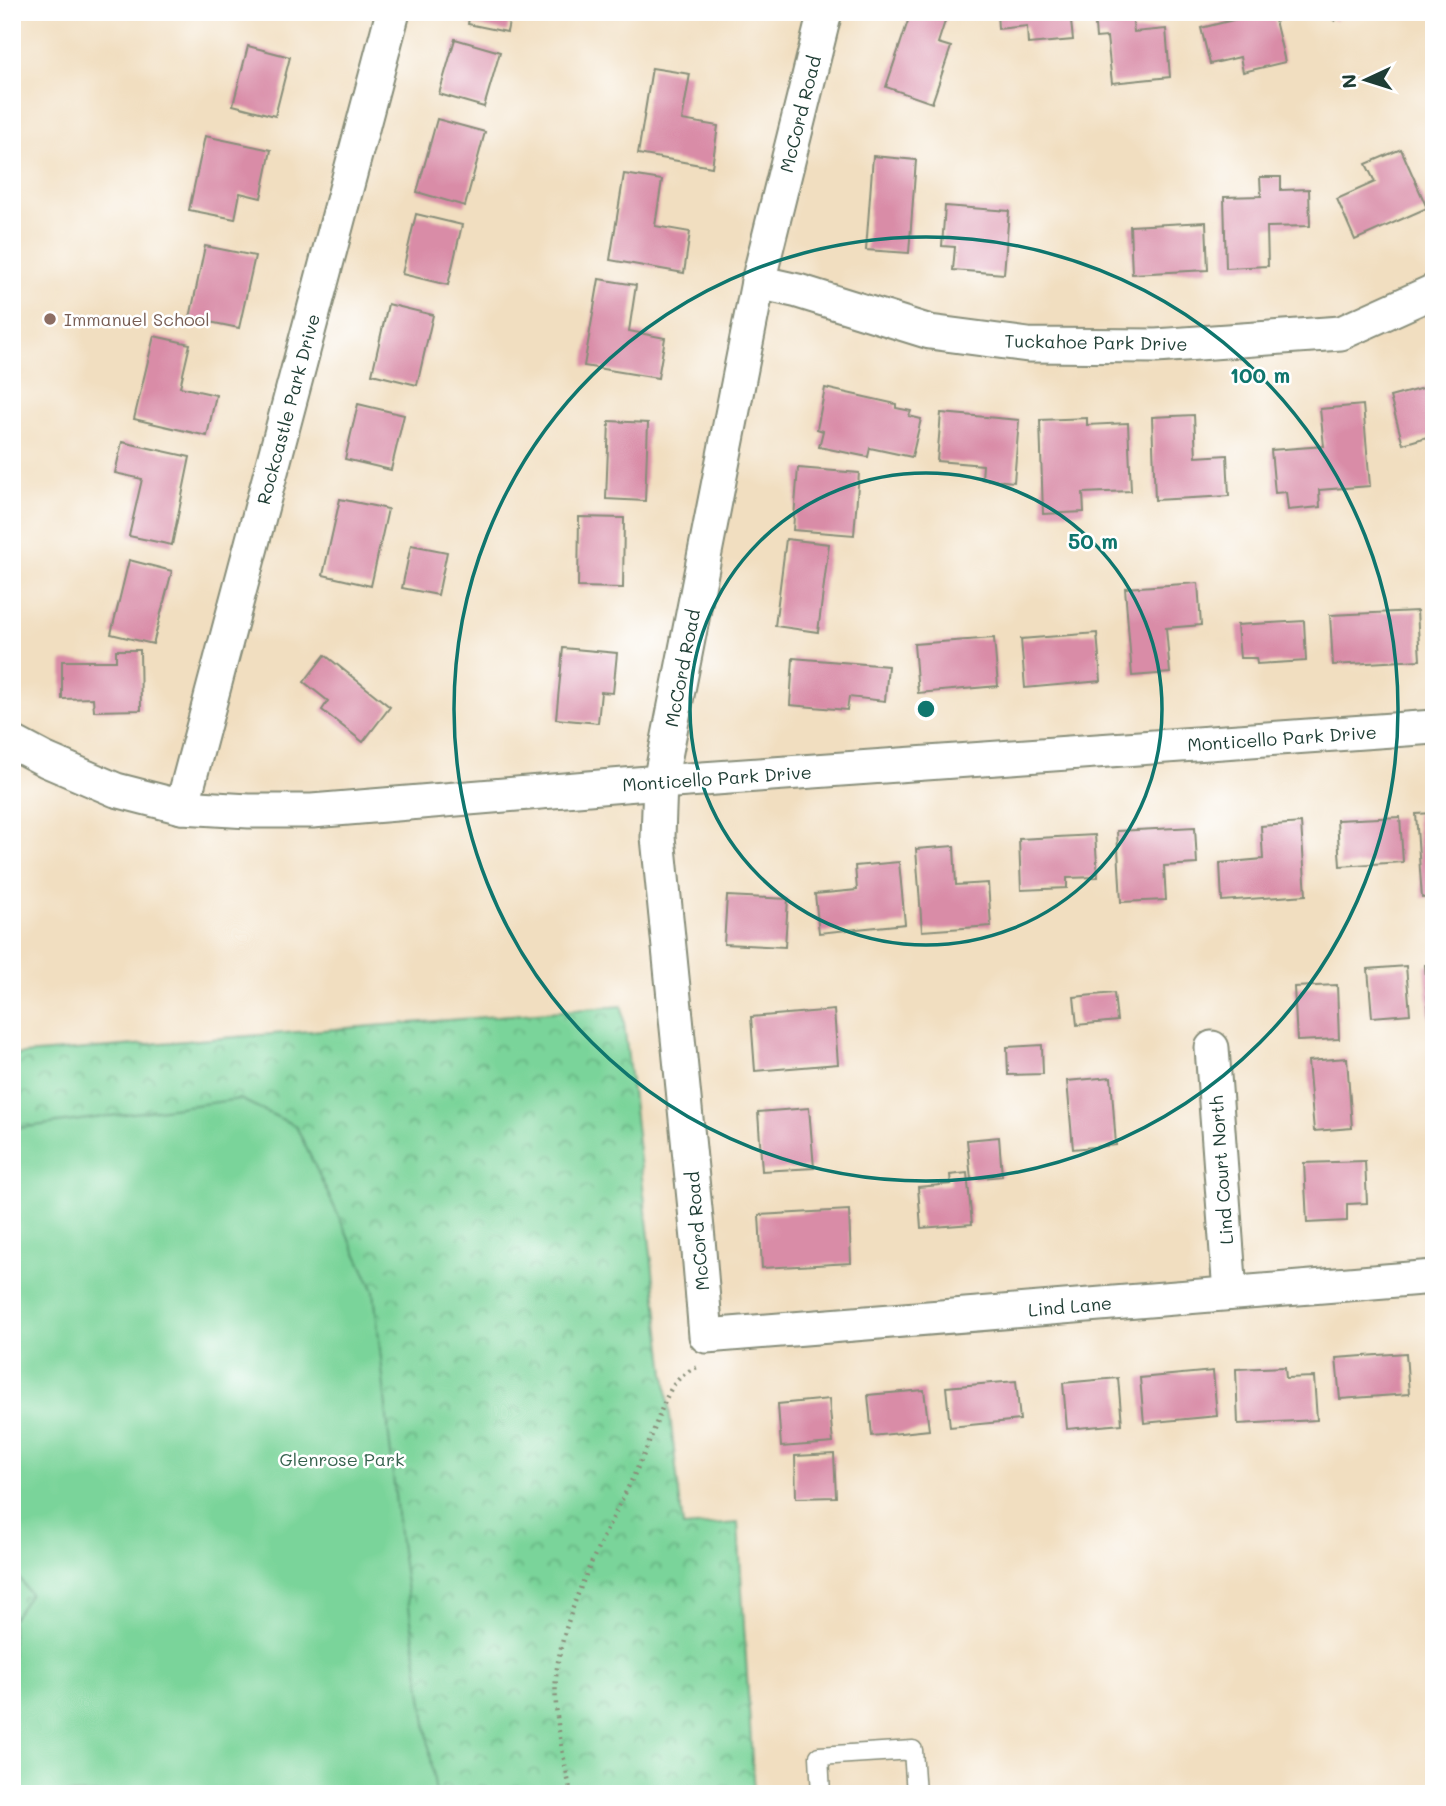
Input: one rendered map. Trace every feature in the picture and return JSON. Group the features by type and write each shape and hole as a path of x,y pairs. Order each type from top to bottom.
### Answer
{"street":[{"name":"Rockcastle Park Drive","path":"182,807 393,12"},
{"name":"McCord Road","path":"707,1349 657,837 660,782 758,282 825,12"},
{"name":"Tuckahoe Park Drive","path":"758,282 798,291 930,332 1028,345 1156,346 1341,333 1434,291"},
{"name":"Monticello Park Drive","path":"12,742 116,790 182,807 312,811 660,782 1434,727"},
{"name":"Lind Court North","path":"1212,1048 1230,1293"},
{"name":"Lind Lane","path":"707,1349 1230,1293 1434,1277"}],"lane":[{"path":"821,1794 818,1756 913,1750 916,1794"}],"path":[{"path":"571,1794 556,1701 557,1664 568,1623 583,1582 675,1383 707,1349"}],"green space":[{"name":"Glenrose Park","path":"622,1006 683,1527 738,1523 754,1794 12,1794 12,1055"},
{"path":"240,1099 296,1126 374,1291 400,1543 436,1794 12,1794 12,1620 30,1594 12,1567 12,1129"}],"building":[{"path":"470,12 511,12 507,32 468,24"},
{"path":"911,12 938,12 947,15 938,43 951,47 932,103 886,87"},
{"path":"997,12 1070,12 1073,40 1028,44 1027,26 998,29"},
{"path":"1094,12 1132,12 1134,32 1166,29 1170,77 1112,83 1107,37 1096,38"},
{"path":"1273,12 1285,62 1243,72 1240,57 1210,64 1201,28"},
{"path":"1322,12 1341,12 1335,21"},
{"path":"455,39 500,52 484,107 439,94"},
{"path":"248,46 290,57 275,116 233,105"},
{"path":"652,68 690,74 682,120 718,126 712,167 638,154"},
{"path":"437,119 485,132 465,206 417,192"},
{"path":"205,136 271,150 261,198 240,193 235,219 189,210"},
{"path":"1401,149 1427,208 1355,240 1337,199 1375,182 1366,164"},
{"path":"873,156 916,160 909,253 866,250"},
{"path":"624,174 662,180 655,226 690,232 684,273 610,260"},
{"path":"1260,177 1281,177 1281,190 1309,189 1310,226 1267,227 1268,266 1226,268 1224,197 1261,196"},
{"path":"945,206 1009,211 1004,274 953,270 955,247 942,246"},
{"path":"416,214 462,225 448,285 402,274"},
{"path":"1206,222 1208,270 1132,274 1130,226"},
{"path":"205,246 255,256 239,328 190,318"},
{"path":"599,279 636,285 629,331 665,338 658,378 584,366"},
{"path":"388,304 433,315 417,385 372,374"},
{"path":"154,336 190,344 180,387 216,395 207,436 134,419"},
{"path":"1434,385 1434,435 1403,444 1390,397"},
{"path":"825,388 896,404 896,408 911,411 909,416 921,419 912,457 870,448 868,457 819,447 823,431 817,429"},
{"path":"358,404 404,415 391,470 345,459"},
{"path":"1363,405 1370,486 1319,490 1320,507 1288,510 1286,492 1275,493 1271,450 1324,446 1320,409"},
{"path":"941,413 1019,420 1014,482 982,479 983,465 937,461"},
{"path":"1194,415 1196,457 1227,455 1229,496 1155,500 1152,417"},
{"path":"1087,418 1087,425 1128,423 1131,491 1083,493 1084,512 1043,514 1040,420"},
{"path":"609,421 648,423 645,501 606,499"},
{"path":"122,442 190,457 172,545 129,536 142,479 115,473"},
{"path":"798,468 859,473 854,535 793,530"},
{"path":"340,499 388,509 371,586 323,575"},
{"path":"579,517 624,518 623,588 578,587"},
{"path":"786,539 829,544 818,632 775,626"},
{"path":"411,545 447,552 438,595 402,588"},
{"path":"129,560 172,571 153,644 111,634"},
{"path":"1198,583 1201,625 1166,628 1170,673 1132,676 1125,588"},
{"path":"1417,611 1420,660 1333,665 1330,615"},
{"path":"1304,621 1306,661 1257,664 1256,658 1240,658 1237,625"},
{"path":"1097,633 1101,681 1025,688 1021,639"},
{"path":"994,638 998,686 918,693 914,644"},
{"path":"563,648 617,653 613,693 601,692 598,723 556,719"},
{"path":"116,650 140,650 141,710 94,711 93,698 62,699 62,661 116,661"},
{"path":"325,655 390,707 363,742 322,710 328,701 304,682"},
{"path":"793,658 888,666 885,701 849,697 847,710 790,705"},
{"path":"1434,813 1434,897 1422,898 1416,814"},
{"path":"1400,817 1403,862 1340,866 1337,820"},
{"path":"1301,823 1306,895 1222,901 1220,863 1263,859 1261,826"},
{"path":"1195,827 1197,864 1164,866 1166,900 1121,902 1117,831"},
{"path":"1095,835 1098,877 1067,878 1067,888 1021,890 1019,839"},
{"path":"954,846 956,885 988,883 991,926 922,931 916,849"},
{"path":"899,862 905,924 819,933 815,894 857,890 855,866"},
{"path":"727,896 788,899 785,947 724,944"},
{"path":"1434,964 1434,1044 1431,1044 1425,965"},
{"path":"1406,966 1410,1014 1372,1017 1368,969"},
{"path":"1337,985 1339,1039 1297,1041 1294,987"},
{"path":"1114,993 1117,1021 1077,1025 1074,997"},
{"path":"834,1010 838,1064 755,1071 751,1017"},
{"path":"1042,1045 1043,1074 1008,1075 1007,1047"},
{"path":"1347,1058 1352,1128 1314,1131 1308,1061"},
{"path":"1111,1077 1116,1145 1073,1149 1067,1081"},
{"path":"809,1108 814,1168 762,1171 758,1112"},
{"path":"999,1137 1002,1176 971,1179 967,1140"},
{"path":"1365,1161 1367,1203 1347,1204 1347,1221 1307,1223 1304,1163"},
{"path":"967,1173 972,1224 921,1228 918,1187 951,1184 950,1175"},
{"path":"849,1210 851,1263 762,1268 759,1215"},
{"path":"1406,1353 1409,1394 1340,1399 1336,1358"},
{"path":"1285,1367 1286,1378 1314,1377 1317,1420 1238,1424 1236,1369"},
{"path":"1213,1371 1217,1416 1144,1423 1140,1378"},
{"path":"1118,1378 1122,1424 1067,1429 1063,1383"},
{"path":"1016,1381 1020,1420 950,1427 946,1387"},
{"path":"924,1390 929,1430 872,1436 868,1395"},
{"path":"829,1399 833,1443 781,1447 778,1404"},
{"path":"834,1454 836,1497 796,1498 795,1456"}],"place":[{"name":"Immanuel School","path":"50,319"}]}
